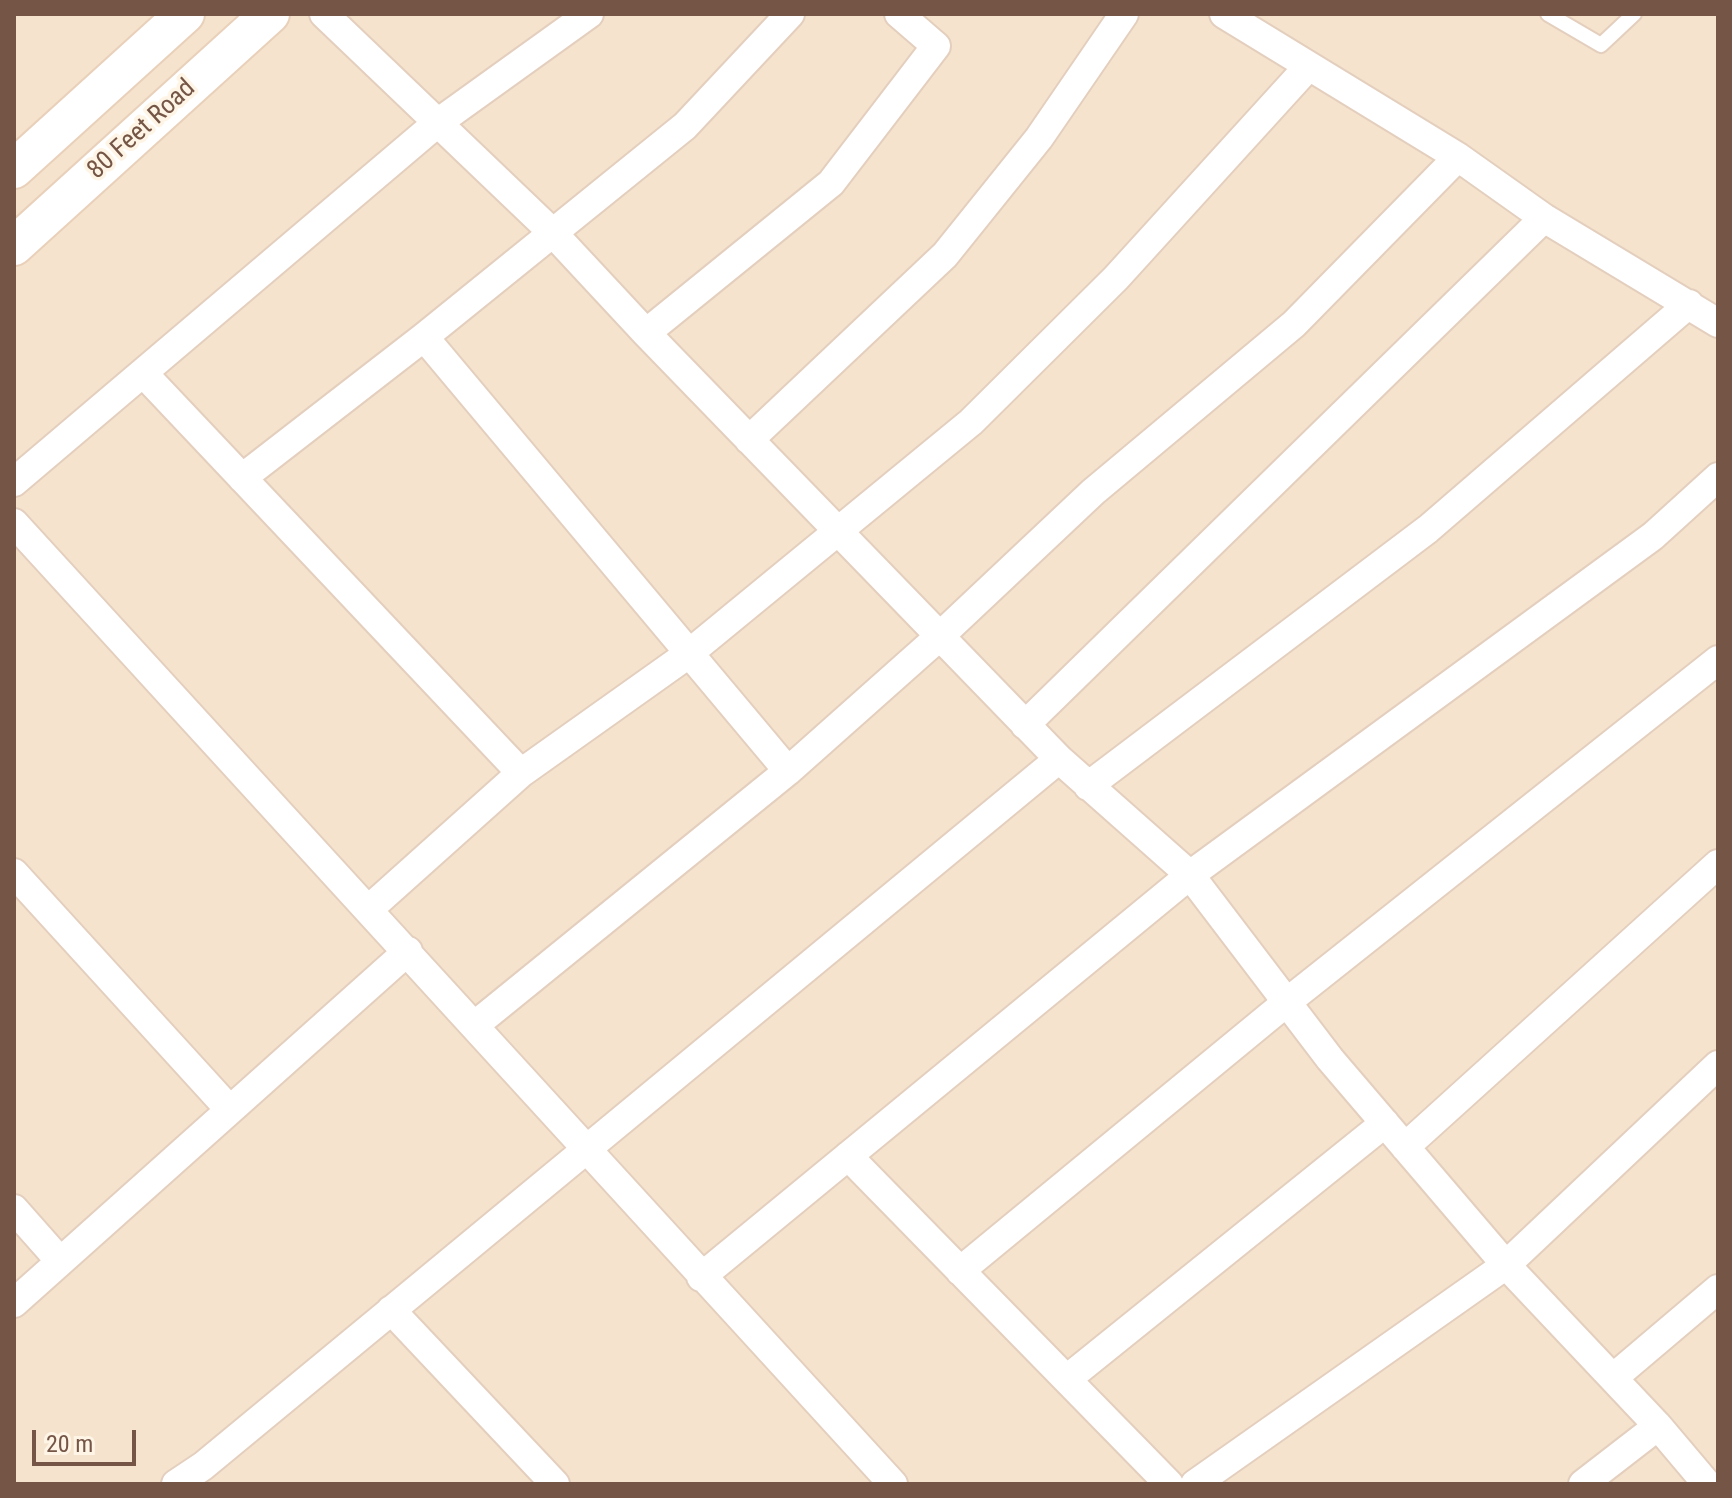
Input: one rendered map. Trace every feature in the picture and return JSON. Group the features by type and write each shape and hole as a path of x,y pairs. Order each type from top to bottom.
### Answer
{"main road":[{"path":"14,169 185,14"},
{"name":"80 Feet Road","path":"14,246 270,14"}],"street":[{"path":"324,14 552,232 835,530 1059,759 1190,875 1287,1002 1405,1147 1506,1265 1658,1426 1707,1484"},
{"path":"14,482 436,124 589,14"},
{"path":"242,478 424,337 685,126 790,14"},
{"path":"646,333 831,183 936,46 899,14"},
{"path":"749,440 945,255 1039,138 1124,14"},
{"path":"1224,14 1458,157 1544,218 1718,323"},
{"path":"369,909 521,773 687,655 835,530 971,422 1116,278 1308,67"},
{"path":"475,1025 788,771 940,636 1093,492 1294,324 1458,157"},
{"path":"1025,725 1544,218"},
{"path":"1088,786 1428,529 1689,304"},
{"path":"424,337 687,655 788,771"},
{"path":"144,374 521,773"},
{"path":"701,1277 1190,875 1653,536 1718,477"},
{"path":"14,523 893,1484"},
{"path":"960,1271 1287,1002 1718,660"},
{"path":"176,1484 212,1475 391,1310 1059,759"},
{"path":"1405,1147 1718,864"},
{"path":"14,873 230,1110"},
{"path":"14,1303 408,951"},
{"path":"1195,1484 1506,1265 1718,1065"},
{"path":"1067,1379 1385,1123"},
{"path":"848,1156 1169,1484"},
{"path":"14,1209 60,1261"},
{"path":"1613,1378 1718,1289"},
{"path":"391,1310 555,1484"},
{"path":"1583,1484 1658,1426"}],"lane":[{"path":"1548,14 1601,45 1634,14"}],"shaded area":[{"path":"14,14 1718,14 1718,1484 14,1484"}]}
